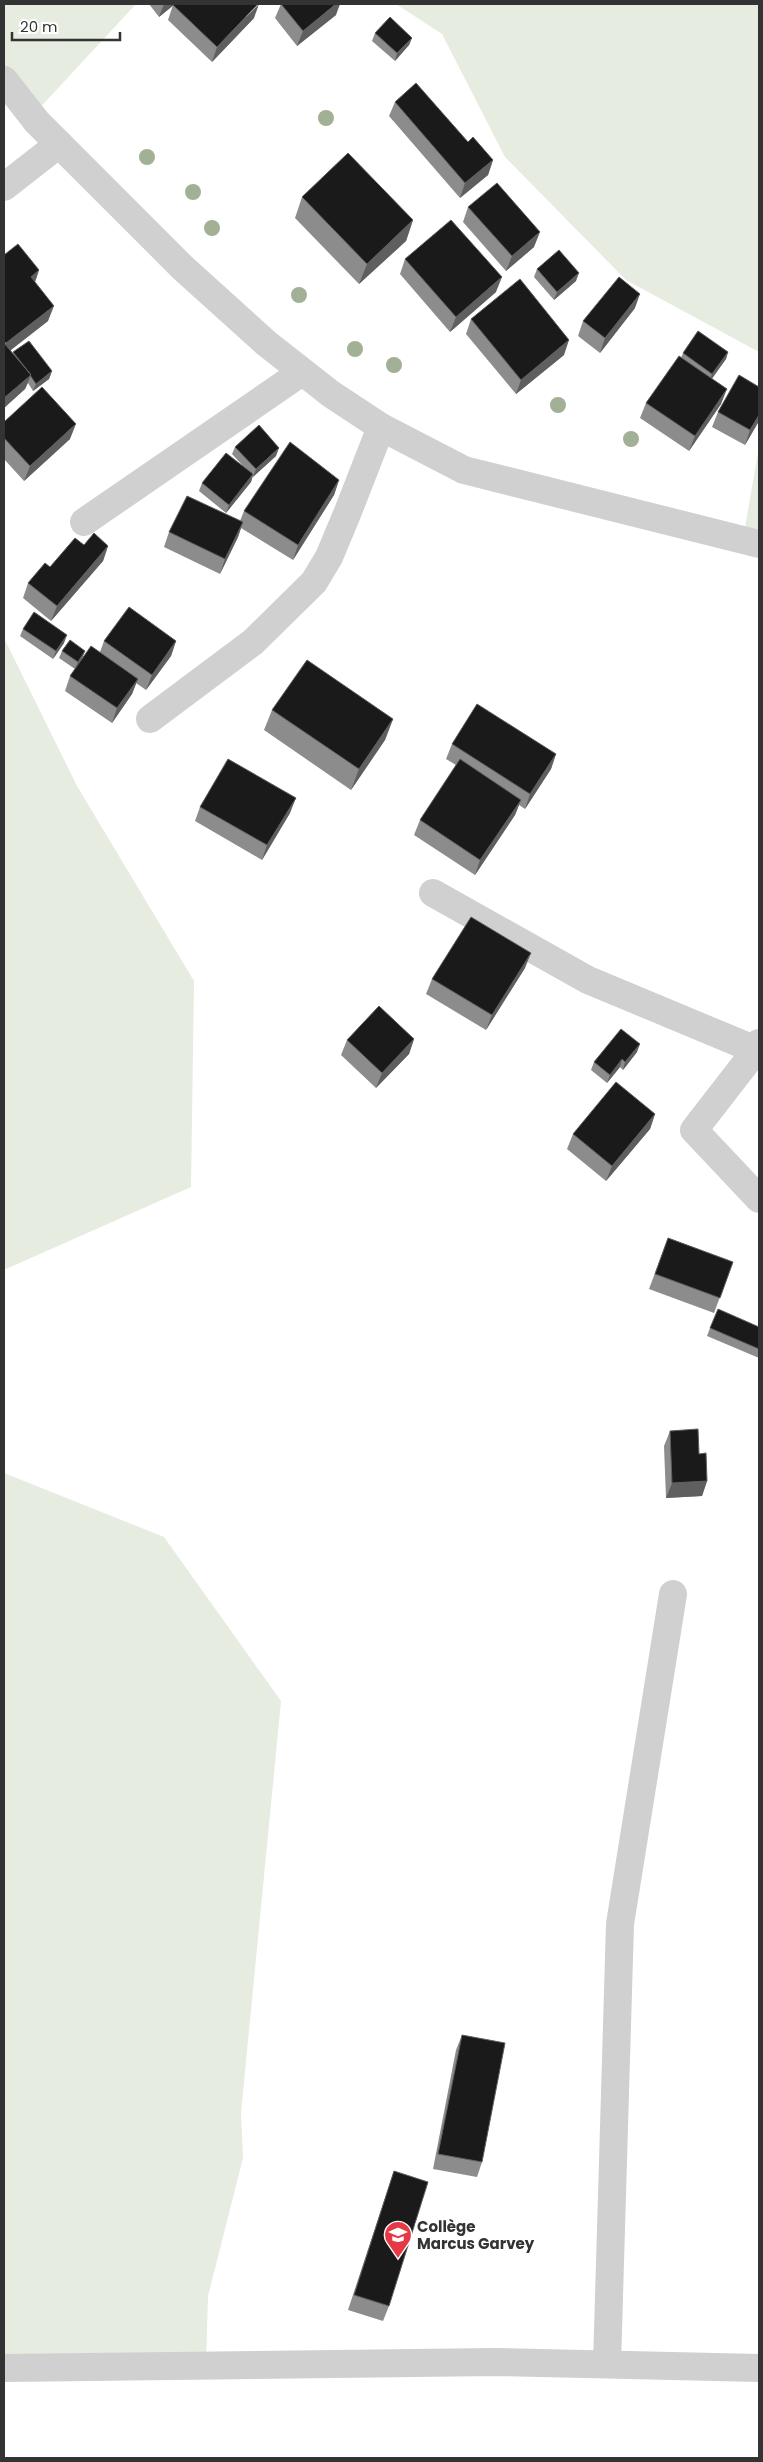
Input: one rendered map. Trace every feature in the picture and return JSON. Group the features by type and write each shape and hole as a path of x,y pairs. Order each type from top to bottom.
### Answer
{"street":[{"path":"4,80 37,122 183,268 266,343 302,372 381,427 464,470 759,544"},
{"path":"4,186 59,144"},
{"path":"84,522 302,372"},
{"path":"150,719 253,642 314,582 329,557 348,514 381,427"},
{"path":"433,893 588,980 758,1047 694,1130 759,1199"},
{"path":"607,2364 620,1924 673,1594"},
{"path":"4,2368 494,2362 759,2368"}],"shaded area":[{"path":"4,4 136,4 35,113 4,69"},
{"path":"396,4 759,4 759,352 626,280 505,157 442,34"},
{"path":"759,447 759,542 743,539"},
{"path":"4,638 77,786 194,981 191,1187 6,1269 4,1267"},
{"path":"4,1473 164,1537 281,1701 241,2113 243,2158 208,2296 206,2365 4,2368"}],"building":[{"path":"258,4 217,47 173,5"},
{"path":"281,4 336,4 303,31"},
{"path":"390,17 412,38 397,53 375,33"},
{"path":"416,83 468,142 473,137 493,160 465,183 395,102"},
{"path":"348,153 413,220 367,264 302,197"},
{"path":"497,183 540,232 512,256 468,207"},
{"path":"451,220 502,277 456,317 405,259"},
{"path":"18,244 39,270 31,277 54,306 6,343 4,341 4,255"},
{"path":"559,250 579,273 557,292 537,269"},
{"path":"619,277 640,294 605,338 583,321"},
{"path":"520,279 569,340 521,380 471,319"},
{"path":"698,331 728,352 712,374 683,353"},
{"path":"29,341 52,371 36,384 13,352"},
{"path":"4,343 31,375 4,398"},
{"path":"679,356 727,389 695,436 646,403"},
{"path":"739,375 759,387 759,415 750,430 718,412"},
{"path":"42,387 76,424 30,466 4,438 4,422"},
{"path":"259,425 279,448 256,469 235,447"},
{"path":"290,442 339,480 298,545 244,511"},
{"path":"226,453 253,474 229,505 202,483"},
{"path":"187,496 243,522 225,559 169,532"},
{"path":"94,533 108,546 57,606 28,583 45,563 50,567 75,538 84,545"},
{"path":"129,607 176,641 152,675 104,641"},
{"path":"34,612 67,635 56,651 23,629"},
{"path":"70,640 85,651 78,662 62,651"},
{"path":"91,646 138,679 117,708 70,676"},
{"path":"307,660 393,719 359,769 272,710"},
{"path":"477,704 556,754 530,794 452,744"},
{"path":"228,759 296,798 267,845 200,807"},
{"path":"460,759 521,800 480,860 420,820"},
{"path":"471,917 531,953 492,1015 432,979"},
{"path":"379,1006 414,1039 382,1073 347,1040"},
{"path":"621,1029 640,1044 625,1062 622,1059 610,1075 594,1062"},
{"path":"616,1082 655,1114 612,1166 573,1134"},
{"path":"668,1238 733,1262 720,1298 655,1274"},
{"path":"718,1309 759,1327 759,1349 710,1328"},
{"path":"698,1429 699,1454 706,1453 707,1481 672,1483 670,1431"},
{"path":"462,2035 505,2043 482,2162 438,2154"},
{"path":"394,2171 428,2182 389,2306 354,2295"}],"place":[{"name":"Collège Marcus Garvey","path":"398,2259"}]}
